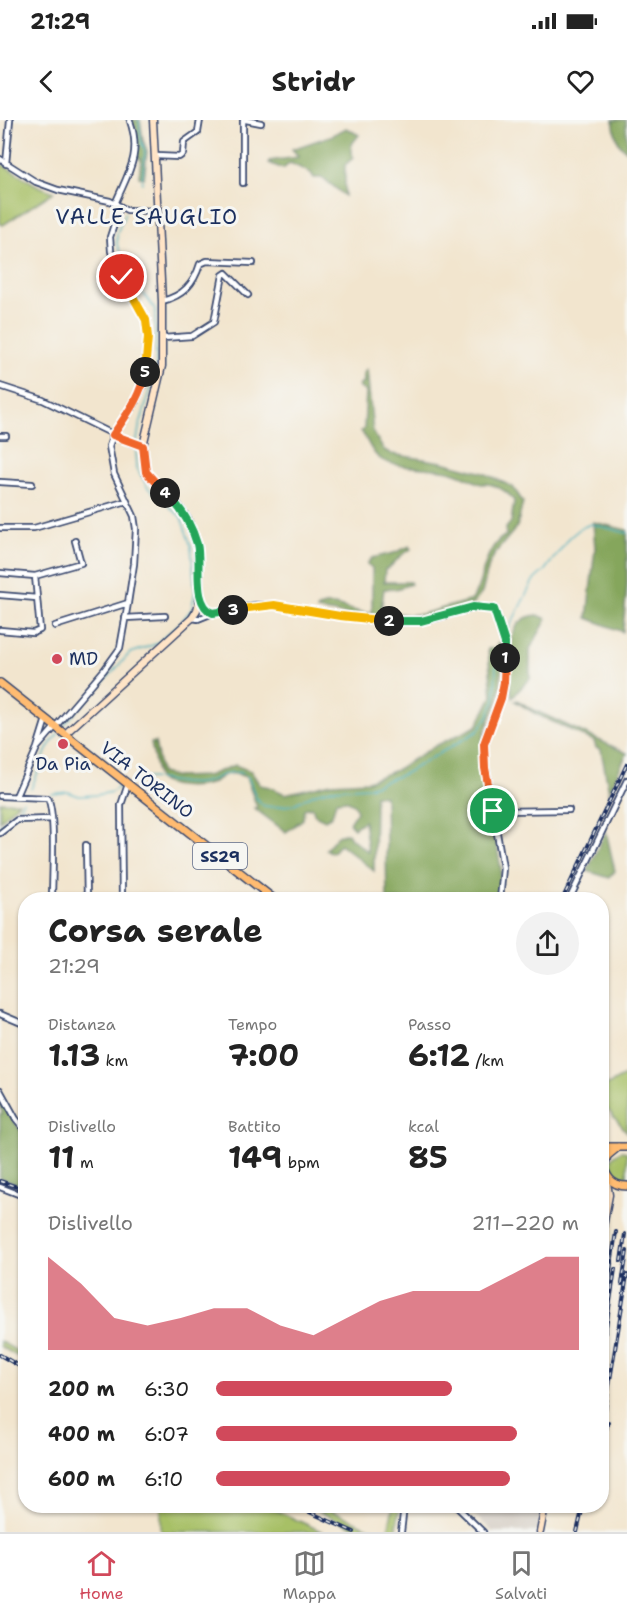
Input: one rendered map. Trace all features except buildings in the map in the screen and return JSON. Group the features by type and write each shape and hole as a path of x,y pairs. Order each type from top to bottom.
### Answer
{"main road":[{"name":"VIA TORINO","path":"0,682 263,892"},
{"path":"609,1147 627,1147"},
{"path":"609,1154 618,1147"},
{"path":"609,1178 613,1183 625,1186"}],"street":[{"path":"6,164 10,120"},
{"path":"38,748 120,648 134,564 136,529 134,516 114,474 110,446 113,435 135,403 142,386 148,337 146,320 114,263 111,251 110,237 118,205 133,164 135,145 130,120"},
{"path":"65,734 192,618 200,598 197,545 188,520 178,505 146,472 141,446 162,366 162,301 153,120"},
{"path":"156,156 179,157 183,154 184,142 198,132 200,120"},
{"path":"243,183 244,120 261,123"},
{"path":"0,159 36,182 58,190 135,211 156,211"},
{"path":"162,301 176,298 196,279 200,264 207,261 253,263"},
{"path":"163,338 192,336 214,322 218,296 226,273 248,295"},
{"path":"0,386 43,400 113,435 141,446"},
{"path":"0,482 32,484"},
{"path":"0,528 34,528 127,501"},
{"path":"0,573 34,576 81,563 75,541"},
{"path":"0,630 33,633 40,630 34,576"},
{"path":"0,595 37,598"},
{"path":"200,598 204,606 213,613"},
{"path":"55,626 128,603"},
{"path":"192,618 198,620 213,613 256,605 274,605 340,616 402,622 437,618 473,607 494,609 506,649 504,682 484,744 485,768 503,868 501,892"},
{"path":"125,618 165,616"},
{"path":"16,796 38,748 46,719"},
{"path":"573,892 627,780"},
{"path":"122,892 121,805 128,784"},
{"path":"0,796 48,798 52,819 52,892"},
{"path":"493,811 569,810"},
{"path":"0,833 17,820 52,819"},
{"path":"86,845 87,892"},
{"path":"0,1014 18,1021"},
{"path":"0,1090 18,1121"},
{"path":"609,1195 625,1186"},
{"path":"0,1187 18,1194"},
{"path":"402,1532 403,1513"},
{"path":"463,1513 483,1532"},
{"path":"540,1532 544,1513"}],"shaded area":[{"path":"473,1513 544,1513 540,1532 493,1532"}],"green space":[{"path":"131,120 140,120 147,151 144,178 139,177 141,159 136,157 135,128"},
{"path":"613,120 626,120 627,151 618,141"},
{"path":"346,128 359,135 351,145 353,158 345,165 345,196 323,178 314,178 311,173 290,163 283,169 269,163 269,161 299,157 292,149 333,135"},
{"path":"0,163 38,186 54,192 3,225 0,223"},
{"path":"367,369 373,432 383,449 391,454 442,462 484,473 513,487 523,502 517,527 496,552 489,565 482,593 473,604 423,619 353,616 317,610 325,605 332,605 372,613 372,568 367,564 372,558 394,553 410,546 411,549 388,569 385,569 384,582 410,582 411,584 396,589 384,589 381,611 409,615 422,614 472,600 492,548 506,535 506,528 511,522 514,501 499,488 444,470 386,462 376,455 361,431 364,429 366,392 360,388 359,384 364,382 363,374"},
{"path":"593,522 627,530 627,584 623,632 587,618 595,548"},
{"path":"538,615 547,619 530,649 530,679 512,697 508,661 512,635 526,618"},
{"path":"502,641 501,682 498,700 482,744 484,772 501,869 499,892 387,892 385,796 375,795 374,871 340,844 332,853 326,849 337,836 348,833 368,852 364,821 354,828 349,823 357,811 354,804 346,800 336,801 332,816 325,820 315,815 312,807 304,809 303,819 286,832 254,808 257,807 246,777 229,773 208,784 187,787 167,784 158,778 151,743 155,742 161,773 177,777 207,776 235,765 251,771 260,785 285,794 331,783 368,781 396,770 435,746 477,726 492,696 488,649 497,647 497,644"},
{"path":"515,701 627,753 609,792 601,750 596,748 594,741 536,714"},
{"path":"0,802 19,802 0,821"},
{"path":"606,831 615,871 609,878 587,871"},
{"path":"627,1077 627,1132 609,1111 609,1084"},
{"path":"0,1095 18,1126 18,1184 0,1178 0,1114 2,1114"},
{"path":"622,1151 627,1152 627,1180 615,1177 610,1168 612,1158"},
{"path":"0,1341 18,1352 18,1357 0,1346"},
{"path":"161,1513 282,1513 323,1532 161,1532"},
{"path":"322,1513 336,1513 384,1532 363,1532"},
{"path":"392,1513 399,1513 396,1532 388,1532"}],"waterway":[{"path":"139,120 141,140 145,151 142,183"},
{"path":"64,725 130,653 156,644 180,623 191,610 195,593 191,546 181,517 148,488 137,468 136,447 139,428 156,371 155,309 131,278 117,245 117,233 125,213"},
{"path":"505,636 533,581 545,570 570,537 581,528 591,524 627,533"},
{"path":"133,780 149,778 198,783 229,773 243,773 248,777 256,798 264,806 273,807 292,805 316,793 332,789 369,787 404,774 478,731 495,700 496,663 501,646"},
{"path":"31,789 48,747 58,734"},
{"path":"52,794 68,792 79,796 97,795 112,792 120,786"},
{"path":"0,826 18,810 23,801"}],"railway":[{"path":"566,892 627,764"},
{"path":"0,1181 18,1187"},
{"path":"609,1277 616,1232"},
{"path":"621,1261 625,1234"},
{"path":"622,1284 627,1251"},
{"path":"609,1307 615,1269"},
{"path":"609,1386 627,1275"},
{"path":"0,1355 18,1365"},
{"path":"312,1513 354,1532"},
{"path":"577,1532 581,1513"}],"place":[{"name":"MD","path":"57,659"},
{"name":"Da Pia","path":"63,744"}],"district":[{"name":"VALLE SAUGLIO","path":"147,217"}],"route":[{"path":"122,277 137,300 146,320 148,337 146,371 142,386 135,403 113,435 143,446 146,472 178,505 188,520 197,545 200,598 204,606 208,611 217,614 256,605 274,605 340,616 402,622 437,618 473,607 494,609 506,649 501,698 484,744 485,768 493,811"}]}
